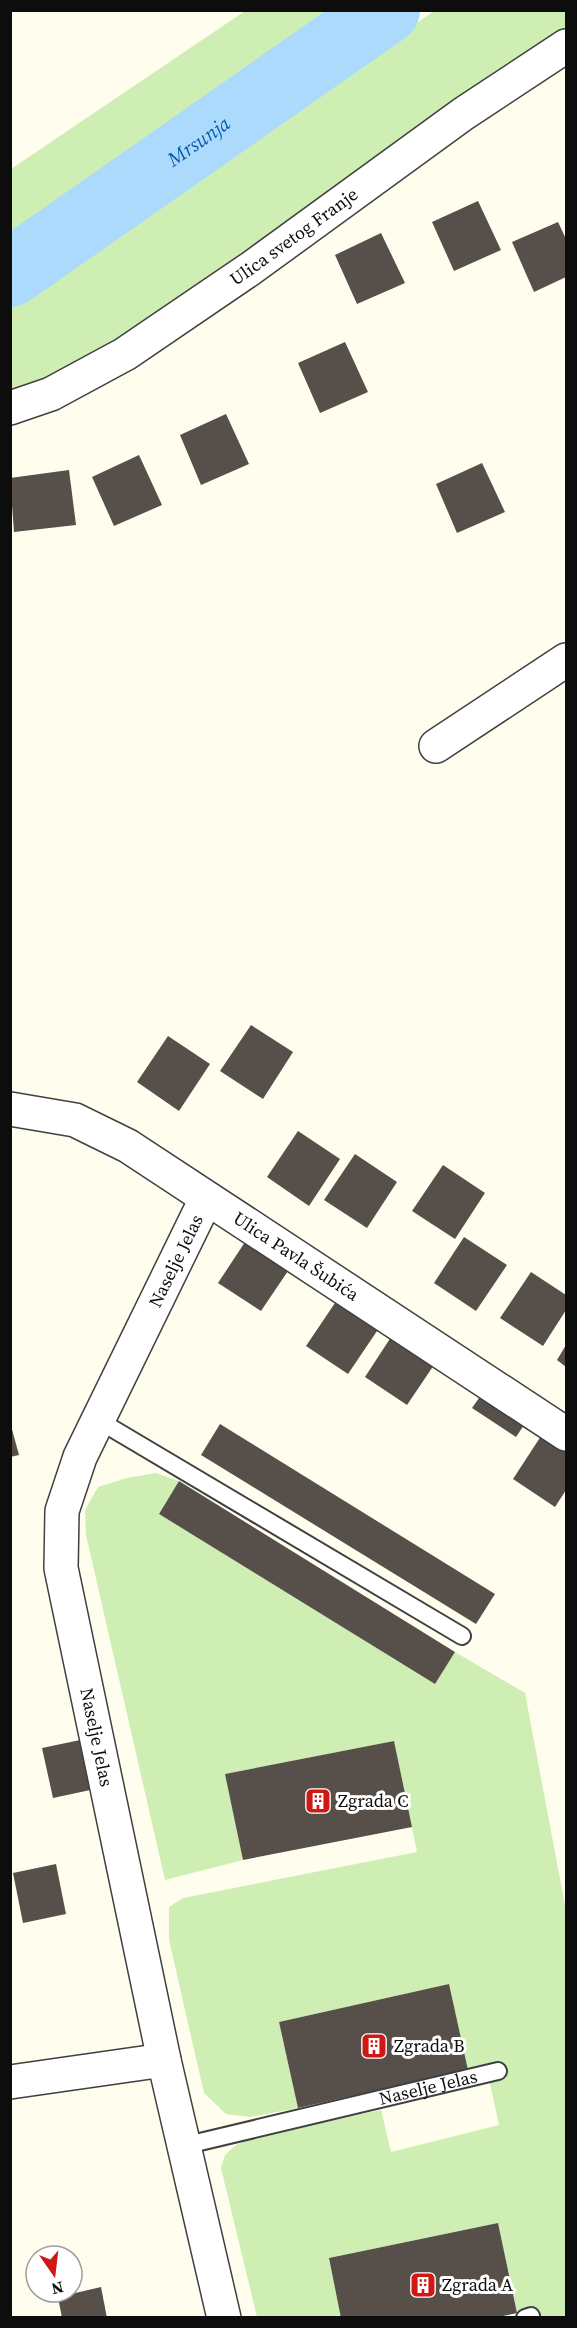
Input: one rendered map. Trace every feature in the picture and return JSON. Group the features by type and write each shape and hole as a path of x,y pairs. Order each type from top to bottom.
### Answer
{"street":[{"name":"Ulica svetog Franje","path":"10,408 51,394 125,354 250,269 463,114 567,46"},
{"path":"436,746 567,660"},
{"name":"Ulica Pavla Šubića","path":"10,1109 75,1120 128,1146 567,1434"},
{"name":"Naselje Jelas","path":"206,1199 80,1457 62,1511 61,1568 164,2061 224,2318"},
{"path":"10,2082 164,2061"}],"lane":[{"path":"98,1420 462,1636"},
{"name":"Naselje Jelas","path":"183,2146 498,2071"}],"green space":[{"path":"245,11 347,11 45,220 11,241 11,169"},
{"path":"434,11 566,11 566,28 506,66 142,323 69,369 11,392 11,307"},
{"path":"156,1473 179,1481 159,1514 435,1684 455,1652 525,1693 566,1911 566,2317 518,2317 498,2223 329,2258 341,2317 257,2317 221,2168 225,2155 236,2145 264,2134 381,2110 391,2152 499,2125 486,2065 468,2070 449,1984 279,2022 298,2108 250,2117 226,2114 204,2093 169,1940 169,1907 183,1898 417,1852 394,1741 226,1774 243,1860 165,1880 86,1535 85,1510 98,1487 127,1478"}],"building":[{"path":"478,201 501,250 454,271 432,222"},
{"path":"558,222 566,239 566,277 534,292 512,242"},
{"path":"381,233 405,283 357,304 335,255"},
{"path":"345,342 368,392 320,413 298,363"},
{"path":"226,414 249,464 201,485 180,435"},
{"path":"139,455 162,505 114,526 92,477"},
{"path":"482,463 505,512 457,533 436,484"},
{"path":"69,470 76,525 14,532 10,478"},
{"path":"251,1025 293,1052 263,1099 220,1071"},
{"path":"168,1036 210,1064 179,1111 137,1082"},
{"path":"298,1131 340,1159 309,1206 267,1177"},
{"path":"355,1154 397,1182 367,1228 324,1200"},
{"path":"443,1165 485,1193 455,1239 412,1211"},
{"path":"249,1236 292,1265 261,1311 218,1283"},
{"path":"464,1237 507,1265 476,1311 434,1283"},
{"path":"531,1272 566,1295 566,1310 543,1346 500,1318"},
{"path":"337,1300 379,1328 348,1374 306,1346"},
{"path":"395,1331 438,1359 407,1405 365,1377"},
{"path":"566,1345 566,1367 557,1360"},
{"path":"486,1388 530,1416 516,1437 472,1408"},
{"path":"10,1422 19,1455 10,1457"},
{"path":"220,1424 495,1594 476,1624 201,1455"},
{"path":"543,1433 566,1448 566,1490 555,1507 513,1479"},
{"path":"179,1481 455,1652 435,1684 159,1514"},
{"path":"85,1739 95,1789 53,1798 42,1748"},
{"name":"Zgrada C","path":"394,1741 412,1827 243,1860 225,1774"},
{"path":"56,1864 66,1914 23,1923 13,1873"},
{"name":"Zgrada B","path":"449,1984 468,2070 298,2108 279,2022"},
{"name":"Zgrada A","path":"498,2223 517,2313 494,2318 341,2318 329,2258"},
{"path":"101,2287 107,2318 62,2318 59,2304 84,2304 84,2291"}],"waterway":[{"name":"Mrsunja","path":"10,273 386,10"}],"place":[{"name":"Zgrada C","path":"318,1801"},
{"name":"Zgrada B","path":"374,2046"},
{"name":"Zgrada A","path":"423,2285"}]}
